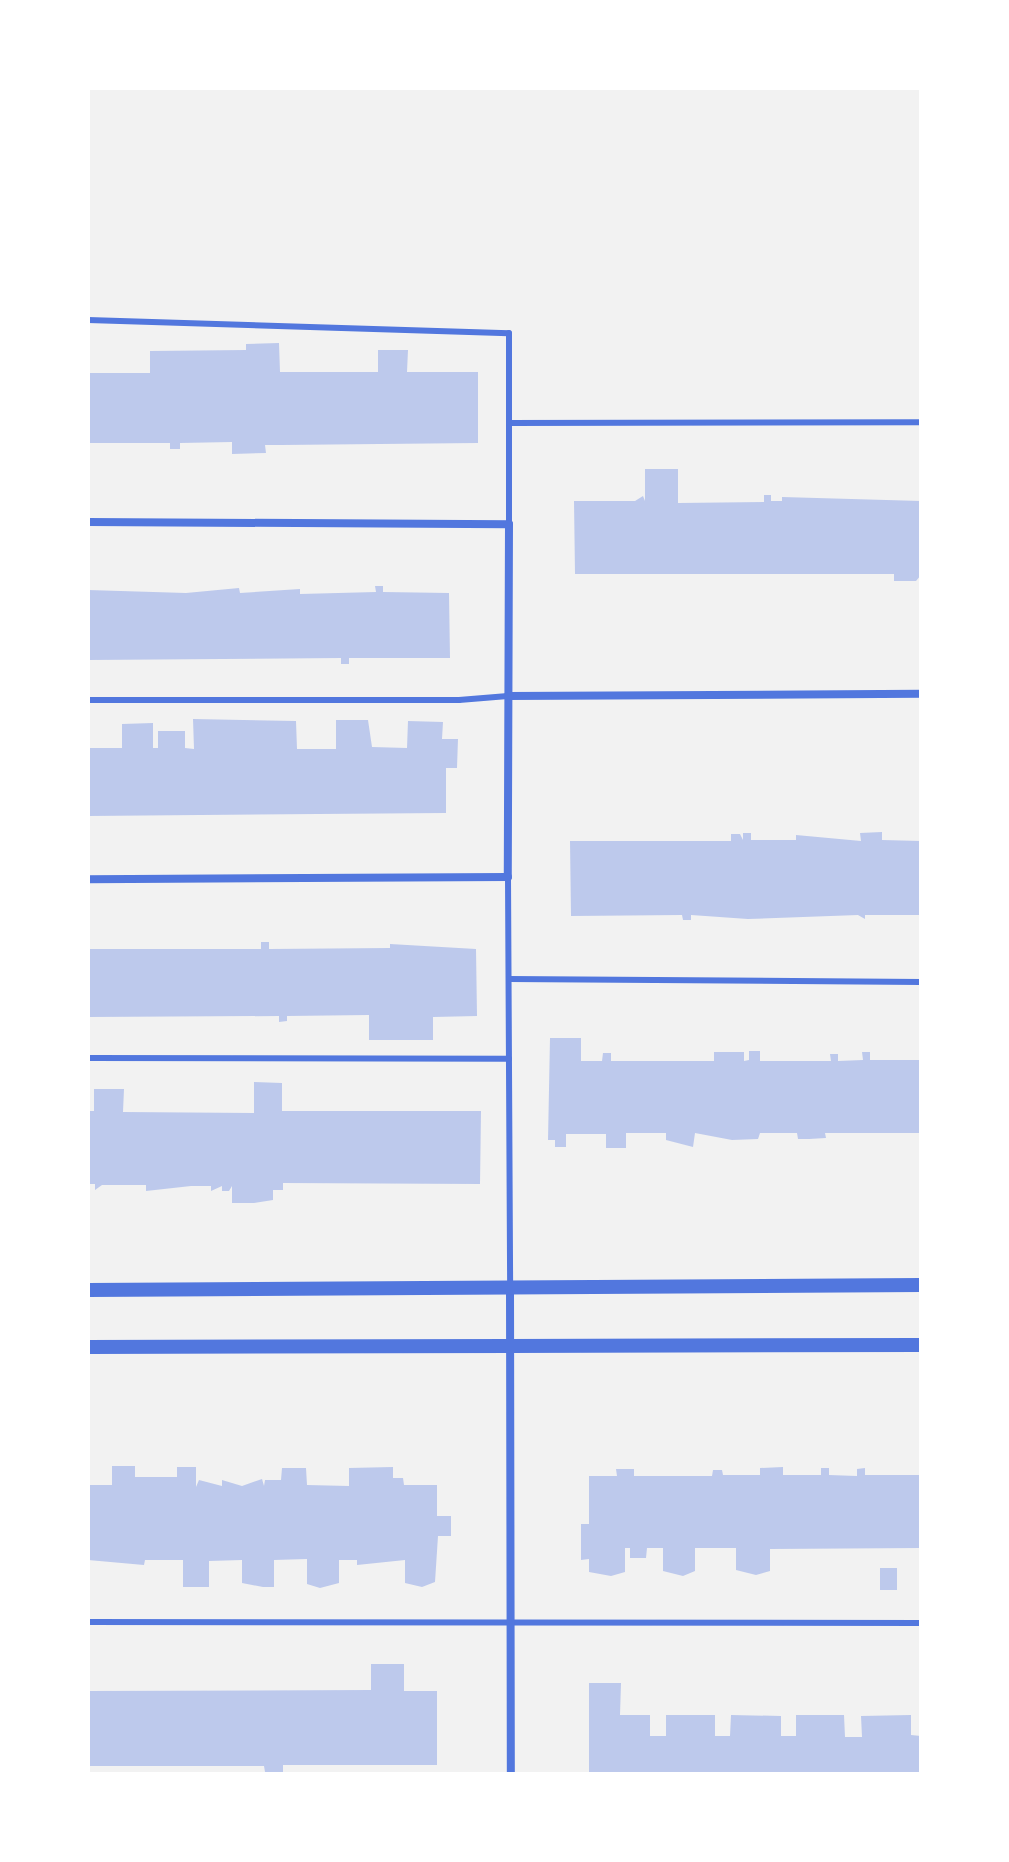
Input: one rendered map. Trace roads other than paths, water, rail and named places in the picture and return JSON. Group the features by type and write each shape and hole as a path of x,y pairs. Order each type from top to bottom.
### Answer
{"street":[{"path":"88,522 509,524 508,877 88,879"},
{"path":"508,696 921,694"},
{"path":"88,1290 921,1285"},
{"path":"510,1289 511,1774"},
{"path":"88,1347 921,1345"}],"lane":[{"path":"88,320 509,333 509,524"},
{"path":"509,423 921,422"},
{"path":"88,700 459,700 508,696"},
{"path":"508,877 510,1289"},
{"path":"509,979 921,982"},
{"path":"88,1058 509,1059"},
{"path":"88,1622 921,1623"}]}
